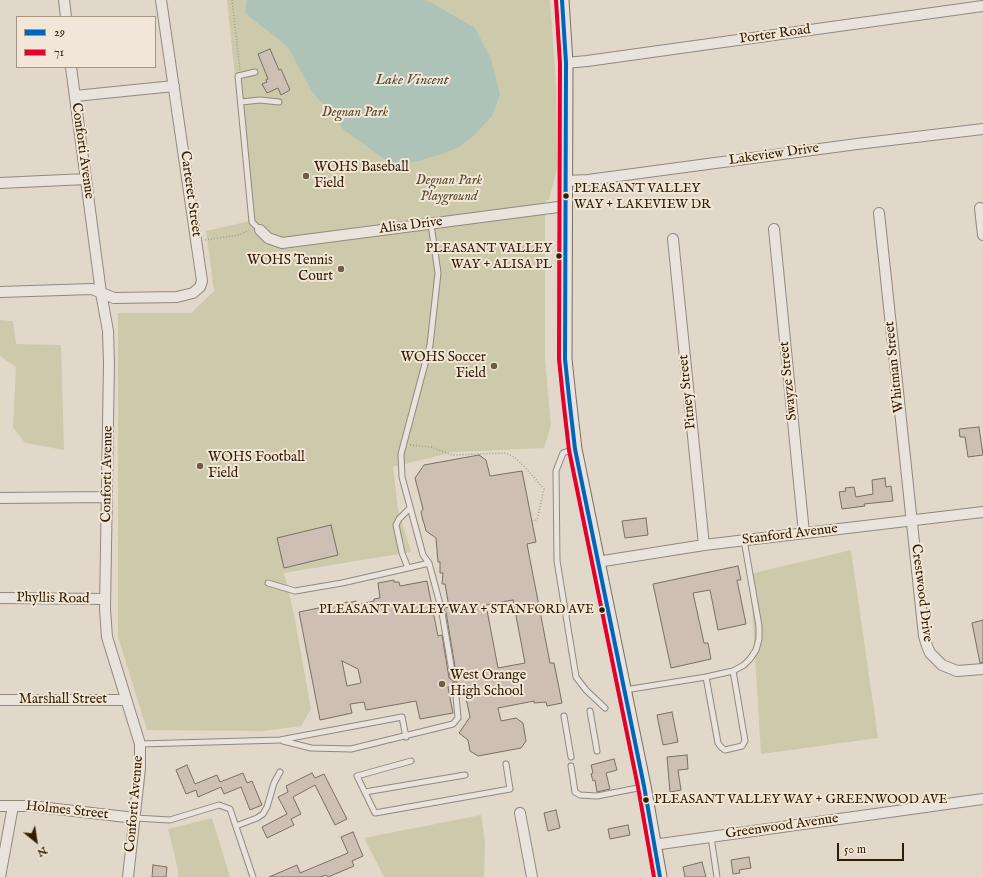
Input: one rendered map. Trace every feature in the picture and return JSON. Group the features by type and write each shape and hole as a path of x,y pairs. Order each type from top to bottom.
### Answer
{"main road":[{"path":"562,0 565,27 566,63 565,359 575,449 644,786 653,845 660,877"}],"street":[{"path":"64,0 66,16"},
{"name":"Carteret Street","path":"101,292 114,298 177,297 193,293 200,287 202,281 162,0"},
{"name":"Porter Road","path":"566,63 983,6"},
{"name":"Conforti Avenue","path":"71,68 101,292 108,331 109,363 105,599 107,637 140,744 140,768 128,877"},
{"path":"75,96 174,86"},
{"name":"Lakeview Drive","path":"566,181 618,176 857,144 983,129"},
{"path":"0,183 86,179"},
{"name":"Alisa Drive","path":"260,230 268,238 282,243 566,206"},
{"path":"980,208 983,235"},
{"name":"Whitman Street","path":"878,214 912,520"},
{"name":"Swayze Street","path":"774,229 804,533"},
{"name":"Pitney Street","path":"673,239 704,545"},
{"path":"0,292 92,289 101,292"},
{"path":"0,498 107,497"},
{"name":"Stanford Avenue","path":"598,562 704,545 983,512"},
{"name":"Crestwood Drive","path":"912,520 924,636 927,646 936,660 949,669 957,671 983,669"},
{"name":"Phyllis Road","path":"0,598 105,599"},
{"name":"Marshall Street","path":"0,700 126,700"},
{"name":"Greenwood Avenue","path":"653,845 983,799"},
{"name":"Holmes Street","path":"0,806 31,806 135,818"},
{"path":"0,877 13,806"},
{"path":"520,813 532,877"}],"lane":[{"path":"255,72 238,76 252,222 260,230"},
{"path":"241,102 260,100 278,102"},
{"path":"431,224 438,274 430,345 401,454 402,477 423,555 430,563 441,611 453,677"},
{"path":"575,449 563,453 556,471 557,561 576,677 586,690 606,708"},
{"path":"408,568 402,553 396,525 399,519 410,508"},
{"path":"624,690 706,677 733,671 744,665 750,659 756,650 759,639 759,626 744,540"},
{"path":"268,583 295,591 342,583 430,563"},
{"path":"706,677 718,743 725,750 736,748 742,746 745,741 745,737 733,671"},
{"path":"280,740 311,748 350,749 406,737 453,724 458,718 455,686"},
{"path":"590,711 597,751"},
{"path":"564,716 571,757"},
{"path":"140,744 280,740 402,717 406,737"},
{"path":"411,761 357,776 376,813 510,789 506,764"},
{"path":"571,766 575,792 580,795 597,796 644,786"},
{"path":"236,826 257,818 263,814 267,807 274,783 280,772"},
{"path":"365,792 465,774"},
{"path":"135,818 170,820 219,805 230,809 253,877"},
{"path":"711,837 717,877"}],"path":[{"path":"404,445 431,447 452,455 506,453 514,457 544,489 537,520 532,521"}],"green space":[{"path":"227,0 550,0 556,85 557,168 549,200 545,201 545,359 551,426 544,448 453,452 393,467 398,509 411,552 284,573 294,614 311,709 301,726 263,731 147,730 118,637 118,313 191,313 214,291 206,231 250,221"},
{"path":"0,320 13,321 16,344 61,345 64,450 25,443 13,427 16,367 0,356"},
{"path":"851,550 878,738 761,754 750,574"},
{"path":"481,815 485,843 484,877 384,877 364,838"},
{"path":"212,818 230,877 178,877 178,870 168,829"}],"water":[{"name":"Lake Vincent","path":"247,0 424,0 430,2 475,28 491,59 500,95 492,116 472,137 459,147 418,161 392,165 343,129 311,90 288,47 245,13"}],"building":[{"path":"270,49 290,90 281,95 278,88 267,93 262,84 267,82 266,80 268,79 258,54"},
{"path":"979,427 983,455 968,457 965,437 960,437 959,429"},
{"name":"West Orange High School","path":"479,455 486,460 490,476 522,471 536,542 527,544 550,663 554,663 562,703 547,706 546,702 534,703 534,701 498,708 501,721 516,718 523,723 526,741 521,748 478,756 470,751 468,740 459,733 470,717 463,684 459,685 456,681 448,687 453,713 420,719 416,701 366,710 364,702 350,704 352,713 320,720 299,612 348,602 356,601 356,605 374,601 374,599 380,598 378,583 394,580 394,582 399,582 400,586 427,581 438,636 442,635 449,678 453,681 457,679 446,612 444,610 445,608 449,607 445,584 442,584 443,573 440,573 440,562 438,562 436,538 426,531 421,512 423,509 415,478 424,465","holes":["513,600 525,663 498,668 486,605","342,661 358,669 361,683 347,686"]},
{"path":"885,478 886,487 891,486 893,501 864,504 865,506 842,509 839,492 846,491 845,488 854,487 856,497 873,494 872,480"},
{"path":"646,518 648,535 625,538 622,521"},
{"path":"331,525 338,555 284,568 277,538"},
{"path":"738,566 741,580 737,580 746,624 718,630 710,590 693,593 704,643 708,643 711,659 671,668 653,584"},
{"path":"983,620 983,662 980,663 972,623"},
{"path":"672,712 678,742 663,745 657,715"},
{"path":"687,755 688,769 678,770 681,790 670,792 667,757"},
{"path":"614,759 617,770 606,773 610,789 597,792 595,780 593,781 591,774 593,773 591,765"},
{"path":"187,765 195,784 217,775 220,782 243,773 247,783 252,781 262,805 250,810 241,787 224,794 221,787 198,797 196,790 186,794 176,770"},
{"path":"312,773 315,778 324,774 347,819 335,825 315,785 293,797 301,814 291,819 294,825 267,838 262,827 287,814 278,797 288,792 286,786"},
{"path":"556,810 560,828 548,831 544,813"},
{"path":"628,825 630,835 610,839 608,829"},
{"path":"353,832 363,856 352,861 354,866 328,877 326,875 320,877 269,877 297,865 300,873 348,853 341,837"},
{"path":"749,857 751,868 739,870 740,873 733,874 731,860"},
{"path":"702,862 706,877 685,877 683,867"},
{"path":"153,865 167,867 166,877 152,877"}],"transit line":[{"name":"71","path":"556,0 560,63 559,359 563,398 569,450 638,787 654,877"},
{"name":"29","path":"562,0 566,63 565,359 569,397 575,449 644,786 660,877"}],"place":[{"name":"WOHS Baseball Field","path":"306,176"},
{"name":"PLEASANT VALLEY WAY + LAKEVIEW DR","path":"566,196"},
{"name":"PLEASANT VALLEY WAY + ALISA PL","path":"559,256"},
{"name":"WOHS Tennis Court","path":"341,269"},
{"name":"WOHS Soccer Field","path":"494,366"},
{"name":"WOHS Football Field","path":"200,466"},
{"name":"PLEASANT VALLEY WAY + STANFORD AVE","path":"602,610"},
{"name":"West Orange High School","path":"442,684"},
{"name":"PLEASANT VALLEY WAY + GREENWOOD AVE","path":"646,800"}],"park label":[{"name":"Degnan Park","path":"355,113"},
{"name":"Degnan Park Playground","path":"449,190"}]}
